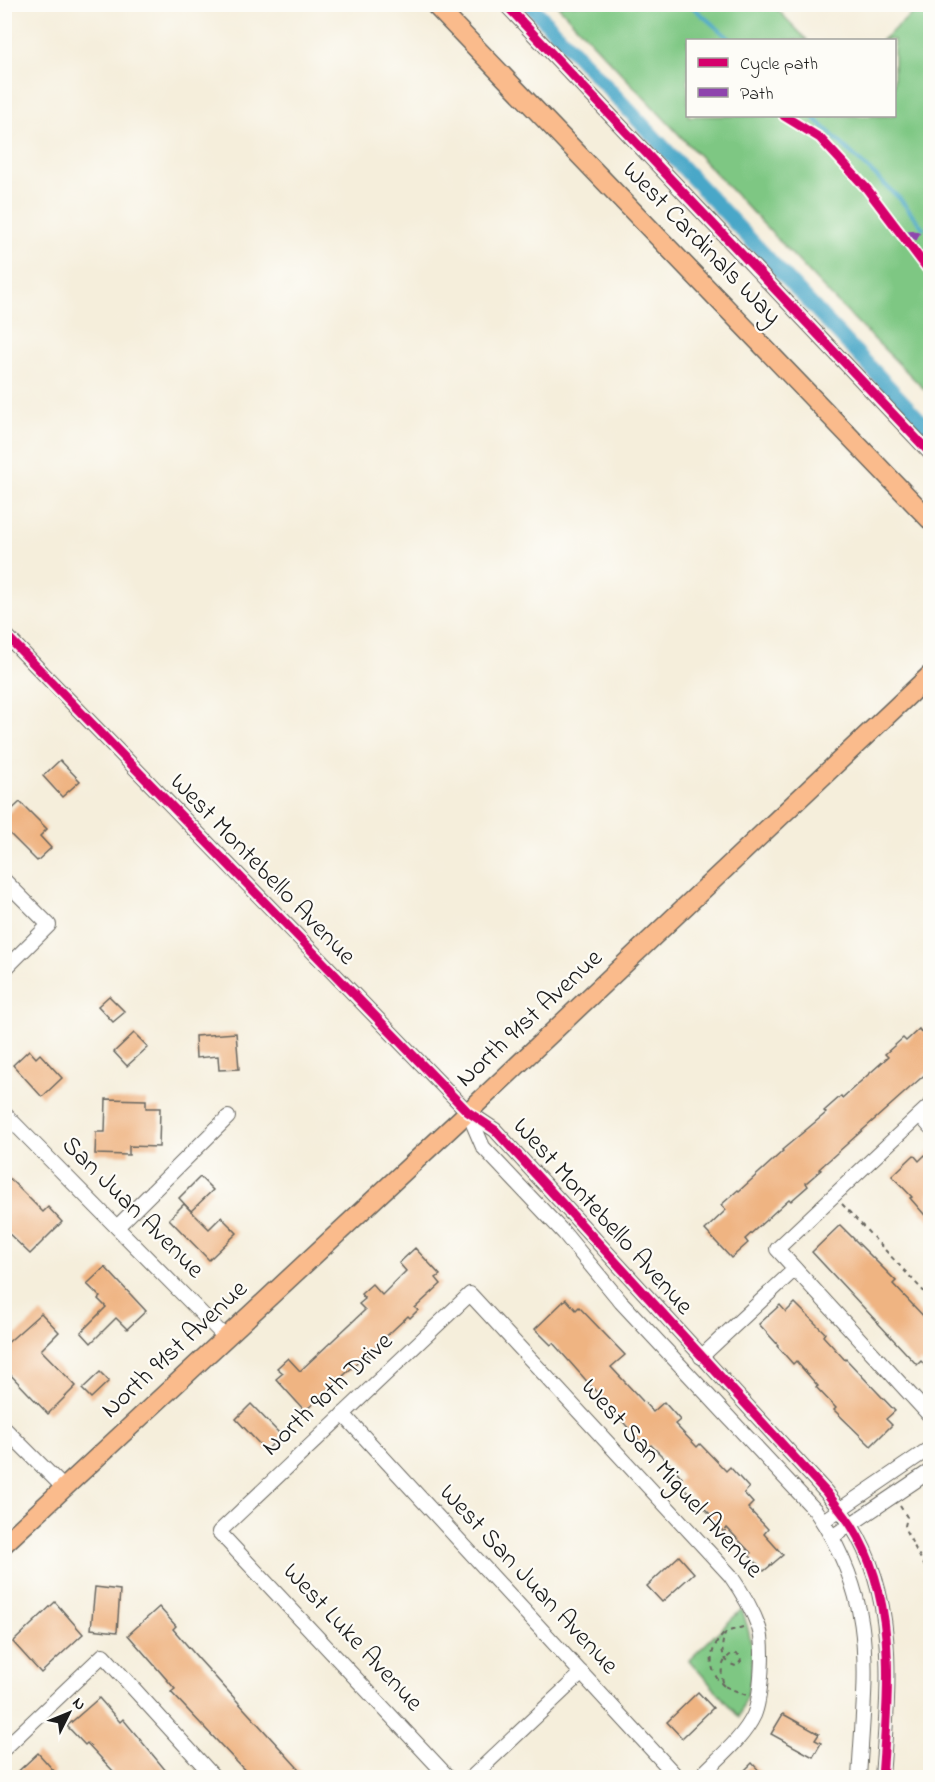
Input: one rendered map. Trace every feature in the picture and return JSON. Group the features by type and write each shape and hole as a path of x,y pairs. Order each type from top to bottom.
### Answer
{"main road":[{"name":"West Cardinals Way","path":"434,4 930,520"},
{"name":"North 91st Avenue","path":"4,1544 468,1112 930,675"}],"street":[{"path":"505,4 930,453"},
{"name":"West Montebello Avenue","path":"4,633 468,1112 495,1130 826,1492 850,1525 864,1551 878,1590 886,1627 888,1663 882,1778"},
{"path":"4,880 49,925 4,970"},
{"path":"930,1105 777,1249 930,1416"},
{"name":"West Montebello Avenue","path":"468,1112 483,1147 564,1233 621,1302 823,1521 844,1561 857,1596 862,1622 866,1670 860,1778"},
{"name":"San Juan Avenue","path":"4,1113 226,1338"},
{"path":"920,1116 930,1127"},
{"path":"117,1227 228,1117"},
{"path":"701,1357 795,1269"},
{"name":"North 90th Drive","path":"219,1532 470,1294"},
{"name":"West San Miguel Avenue","path":"470,1294 730,1575 748,1601 760,1630 761,1664 758,1698 753,1716 738,1738 699,1778"},
{"name":"West San Juan Avenue","path":"343,1414 678,1778"},
{"path":"4,1428 64,1488"},
{"path":"823,1521 930,1448"},
{"path":"832,1537 930,1472"},
{"name":"West Luke Avenue","path":"219,1532 449,1778"},
{"path":"4,1749 103,1655 215,1778"},
{"path":"471,1778 582,1673"}],"path":[{"path":"835,1195 930,1298"},
{"path":"894,1496 907,1517 904,1527 930,1576"},
{"path":"757,1622 726,1632 716,1644 711,1657 713,1672 724,1686 735,1692 758,1698"},
{"path":"724,1686 721,1669 725,1659 736,1653 741,1661 736,1666 729,1664 725,1659 722,1643 726,1632"}],"green space":[{"path":"557,5 773,5 806,39 686,39 686,117 896,117 896,39 883,39 922,5 930,5 930,395 832,297"},
{"path":"742,1609 750,1639 752,1664 749,1689 739,1717 689,1660"}],"building":[{"path":"60,760 80,781 62,797 43,776"},
{"path":"20,802 47,829 40,836 51,848 37,861 4,828 4,817"},
{"path":"109,996 125,1012 113,1022 98,1006"},
{"path":"930,1023 930,1070 819,1169 821,1170 806,1183 808,1186 791,1201 789,1199 745,1239 748,1243 731,1258 705,1230 726,1210 721,1205 826,1113 824,1111 888,1057 885,1054 903,1038 906,1041"},
{"path":"134,1033 148,1047 127,1066 114,1052"},
{"path":"236,1033 239,1069 219,1070 218,1056 196,1058 195,1036"},
{"path":"29,1050 36,1058 40,1054 62,1078 42,1097 13,1065"},
{"path":"106,1099 146,1100 146,1108 160,1108 159,1147 129,1146 129,1155 95,1154 96,1132 105,1132"},
{"path":"930,1150 930,1221 892,1176 914,1155 919,1161"},
{"path":"4,1173 43,1212 48,1207 62,1222 30,1254 4,1229"},
{"path":"200,1177 213,1190 191,1211 179,1198"},
{"path":"184,1204 209,1229 221,1217 237,1233 209,1260 169,1219"},
{"path":"840,1225 896,1281 893,1284 930,1323 930,1371 921,1361 917,1365 812,1252"},
{"path":"415,1248 440,1275 436,1278 441,1284 415,1308 418,1310 410,1318 408,1316 376,1346 378,1348 369,1357 367,1354 305,1411 276,1379 283,1373 277,1368 288,1358 300,1371 365,1310 359,1304 365,1299 361,1294 372,1284 382,1295 406,1271 399,1263"},
{"path":"105,1267 146,1311 127,1329 116,1318 91,1343 81,1332 106,1307 87,1284"},
{"path":"566,1299 576,1310 579,1307 625,1355 611,1367 653,1412 664,1402 680,1420 675,1424 697,1447 700,1444 726,1471 730,1467 749,1488 744,1493 753,1503 748,1508 768,1529 764,1534 783,1555 764,1571 749,1555 751,1553 727,1528 724,1532 709,1517 711,1515 678,1482 682,1478 675,1469 651,1445 647,1449 553,1343 551,1345 535,1329"},
{"path":"795,1303 825,1333 823,1336 845,1360 895,1411 886,1419 892,1425 871,1446 834,1410 836,1408 816,1387 818,1386 796,1361 793,1364 759,1324 780,1305 786,1312"},
{"path":"41,1313 59,1332 41,1350 76,1386 48,1414 4,1368 4,1346"},
{"path":"100,1372 109,1381 91,1398 82,1389"},
{"path":"251,1404 281,1435 266,1451 236,1419"},
{"path":"679,1556 694,1573 662,1602 647,1586"},
{"path":"95,1587 120,1590 117,1632 91,1629"},
{"path":"55,1602 83,1634 41,1673 13,1642"},
{"path":"159,1607 176,1626 173,1629 198,1658 307,1778 252,1778 171,1692 175,1689 128,1635"},
{"path":"698,1692 713,1708 682,1738 667,1722"},
{"path":"99,1698 120,1722 123,1719 172,1778 105,1778 113,1771 87,1743 85,1745 67,1726"},
{"path":"783,1714 819,1734 815,1740 821,1743 813,1757 771,1734"},
{"path":"38,1753 55,1772 49,1778 11,1778"},
{"path":"752,1763 766,1778 737,1778"}],"waterway":[{"path":"529,4 930,431"},
{"path":"689,4 730,39"},
{"path":"813,117 900,199 923,228"}],"marked path":[{"path":"904,235 912,234 930,242"}],"cycle path":[{"path":"505,4 930,453"},
{"path":"786,117 820,138 867,189 930,272"},
{"path":"4,633 468,1112 495,1130 826,1492 851,1525 866,1554 877,1584 887,1648 882,1778"}]}
